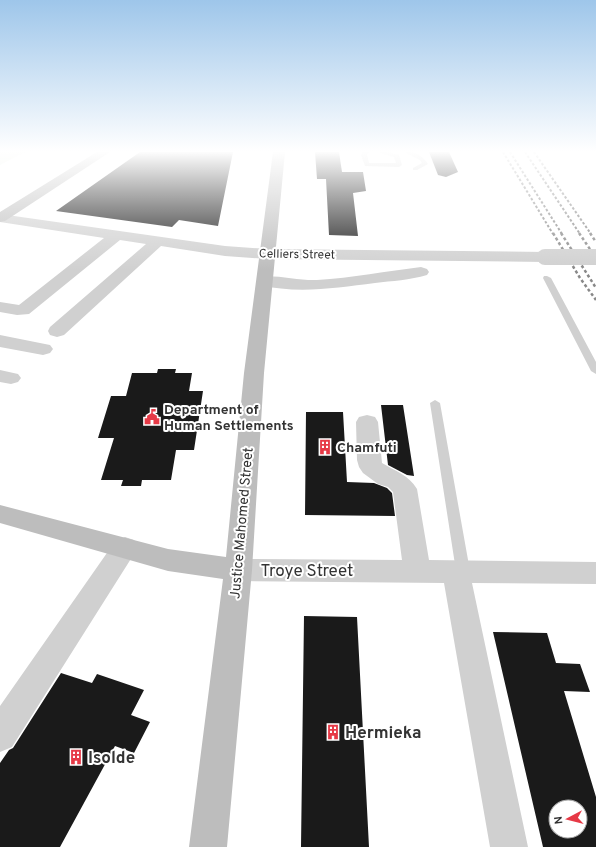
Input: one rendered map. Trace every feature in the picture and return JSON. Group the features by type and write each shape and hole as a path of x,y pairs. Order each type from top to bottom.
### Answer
{"main road":[{"path":"0,218 42,192"},
{"name":"Justice Mahomed Street","path":"208,847 238,570 254,373 275,192"},
{"name":"Troye Street","path":"2,517 125,547 168,560 238,570"}],"street":[{"name":"Celliers Street","path":"0,218 225,251 268,254 596,257"},
{"path":"0,307 17,310 25,309 117,235"},
{"path":"57,331 158,241"},
{"path":"265,281 298,285 318,285 421,272"},
{"path":"0,341 43,349"},
{"path":"367,422 369,460 371,467 387,478 397,481 405,489 417,571"},
{"path":"0,735 125,547"},
{"name":"Troye Street","path":"238,570 596,573"},
{"path":"460,571 509,847"}],"lane":[{"path":"547,278 596,371"},
{"path":"435,403 460,571"}],"building":[{"path":"84,192 225,192 218,226 179,220 172,227 56,211"},
{"path":"327,192 363,192 353,193 358,236 329,235"},
{"name":"Department of Human Settlements","path":"158,369 176,369 175,373 192,373 189,391 203,391 194,450 176,450 171,480 142,480 141,486 121,486 123,480 101,480 114,438 98,438 111,396 126,396 132,373 157,373"},
{"path":"381,405 403,405 414,476 407,475 388,465"},
{"name":"Chamfuti","path":"306,412 343,412 347,482 374,483 387,488 392,493 395,516 305,515"},
{"name":"Hermieka","path":"304,616 357,617 369,847 301,847"},
{"path":"493,632 547,633 556,663 580,664 590,692 564,691 596,797 596,847 543,847"},
{"name":"Isolde","path":"61,673 92,683 97,674 144,690 131,715 150,722 134,753 115,746 60,847 0,847 0,763 9,750 13,748"}],"railway":[{"path":"527,192 553,234"},
{"path":"535,192 562,234"},
{"path":"552,192 580,234"},
{"path":"561,192 591,234"},
{"path":"553,233 580,278 596,300"},
{"path":"561,233 596,288"},
{"path":"579,233 596,258"},
{"path":"590,233 596,242"}],"place":[{"name":"Department of Human Settlements","path":"152,417"},
{"name":"Chamfuti","path":"325,447"},
{"name":"Hermieka","path":"333,732"},
{"name":"Isolde","path":"76,757"}]}
